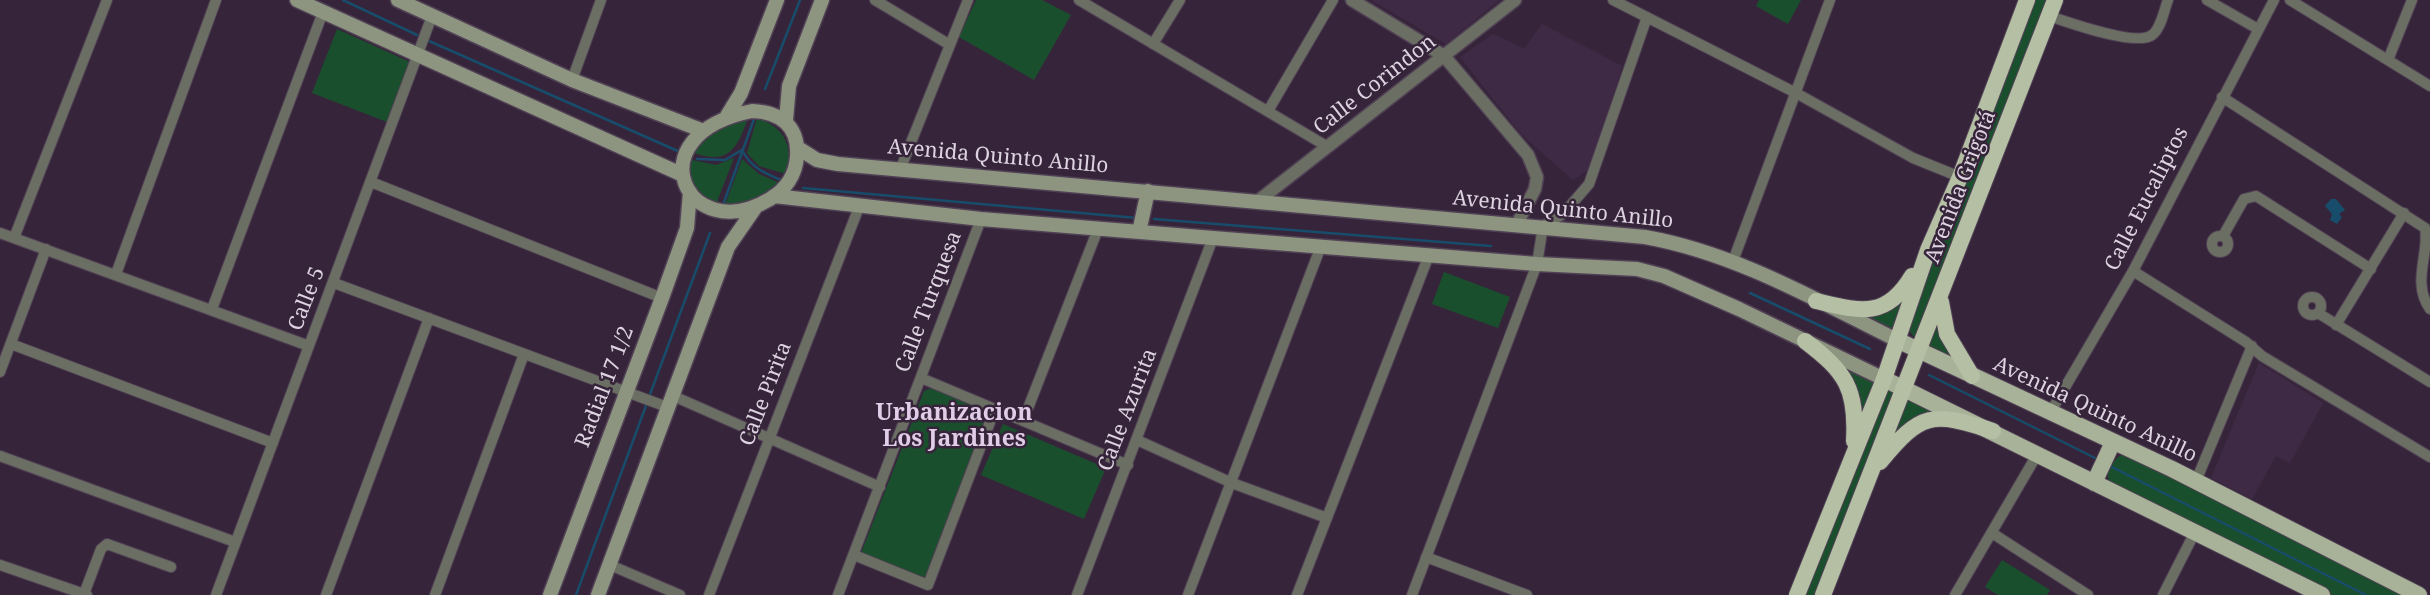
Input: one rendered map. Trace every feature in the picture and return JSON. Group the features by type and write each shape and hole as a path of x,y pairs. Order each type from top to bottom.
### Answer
{"highway":[{"name":"Avenida Grigotá","path":"1797,595 1884,379 1928,250 1960,177 2027,0"},
{"name":"Avenida Grigotá","path":"1823,595 2055,0"},
{"path":"1816,301 1863,310 1884,307 1902,293 1928,250"},
{"path":"1940,300 1947,334 1972,376"},
{"path":"1805,341 1830,360 1851,390 1855,428 1853,456"},
{"path":"1872,472 1900,437 1927,420 1955,419 1993,431"}],"main road":[{"path":"297,0 683,175"},
{"path":"398,0 572,80 701,130"},
{"path":"727,116 741,93 777,0"},
{"path":"786,120 789,86 822,0"},
{"path":"752,111 768,111 786,120 794,133 797,148 794,173 774,197 755,208 724,214 706,208 690,192 683,175 682,158 688,145 701,130 727,116 752,111"},
{"name":"Avenida Quinto Anillo","path":"797,148 817,160 900,170 1543,226 1671,242 1733,261 2196,481 2419,595"},
{"path":"1139,232 1148,191"},
{"name":"Radial 17 1/2","path":"550,595 630,393 687,228 690,192"},
{"path":"774,197 981,219 1213,239 1637,269 1664,276 1805,341 2196,530 2322,595"},
{"path":"598,595 665,402 728,247 755,208"},
{"path":"2094,483 2113,442"}],"street":[{"path":"14,238 107,0"},
{"path":"117,274 216,0"},
{"path":"572,80 601,0"},
{"path":"875,0 950,46"},
{"path":"900,170 968,0"},
{"path":"1079,0 1328,147"},
{"path":"1153,44 1180,0"},
{"path":"1268,111 1333,0"},
{"path":"1352,0 1444,56 1528,155 1537,177 1535,189 1517,224"},
{"name":"Calle Corindon","path":"1258,201 1516,0"},
{"path":"1613,0 1796,93 1913,158 1960,177"},
{"path":"1733,261 1830,0"},
{"path":"2049,16 2124,37 2145,39 2155,32 2168,0"},
{"path":"2207,0 2258,29"},
{"name":"Calle Eucaliptos","path":"2050,412 2133,271 2274,0"},
{"path":"2290,0 2430,86"},
{"path":"2388,60 2412,0"},
{"path":"212,309 323,12"},
{"name":"Calle 5","path":"216,595 432,16"},
{"path":"1412,595 1537,264 1543,226 1563,214 1589,184 1647,17"},
{"path":"2222,97 2425,228 2430,236 2422,291 2430,309"},
{"path":"371,182 662,298"},
{"path":"2223,236 2244,199 2256,196 2371,269"},
{"name":"Calle Pirita","path":"709,595 859,207"},
{"path":"2336,325 2404,213"},
{"name":"Calle Turquesa","path":"838,595 981,219"},
{"path":"1023,421 1098,229"},
{"path":"0,233 309,346"},
{"name":"Calle Azurita","path":"1077,595 1213,239"},
{"path":"1188,595 1321,247"},
{"path":"0,372 46,249"},
{"path":"1297,595 1429,255"},
{"path":"2133,271 2252,346 2262,356 2430,457"},
{"path":"334,283 630,393 665,402 770,438 880,487"},
{"path":"2318,313 2430,383"},
{"path":"326,595 429,318"},
{"path":"11,344 273,443"},
{"path":"2196,481 2252,346"},
{"path":"435,595 524,354"},
{"path":"921,378 1128,465"},
{"path":"854,555 928,585 995,408"},
{"path":"1137,440 1232,483 1327,518"},
{"path":"1955,595 2038,453"},
{"path":"0,456 235,542"},
{"path":"2163,595 2196,530"},
{"path":"1992,533 2088,595"},
{"path":"0,565 85,594 101,549 107,544 171,567"},
{"path":"1426,558 1527,595"},
{"path":"610,565 680,595"}],"shaded area":[{"path":"1371,0 1499,0 1446,44"},
{"path":"1542,24 1622,66 1592,167 1573,180 1522,135 1460,57 1493,34 1524,49"},
{"path":"2259,363 2323,403 2290,463 2276,456 2252,499 2211,478"}],"green space":[{"path":"976,0 1042,0 1071,15 1034,80 959,37"},
{"path":"1759,0 1801,0 1788,24 1756,6"},
{"path":"2033,0 2050,0 1919,333 1914,337 1908,329"},
{"path":"337,29 412,63 387,122 312,93"},
{"path":"748,118 731,151 716,157 694,153 710,135"},
{"path":"757,118 774,127 785,139 789,155 786,174 759,166 747,153"},
{"path":"734,158 718,199 719,206 706,199 695,188 690,175 692,160 716,165"},
{"path":"742,159 759,174 780,183 749,205 724,208"},
{"path":"1444,272 1510,297 1498,328 1432,304"},
{"path":"1914,281 1891,330 1851,313"},
{"path":"1941,314 1957,361 1925,351"},
{"path":"1841,367 1876,379 1858,423"},
{"path":"1888,383 1895,387 1816,595 1801,595"},
{"path":"932,388 990,413 926,580 861,553 924,391"},
{"path":"1907,393 1946,416 1886,445"},
{"path":"1003,424 1106,468 1084,519 981,475"},
{"path":"2126,453 2405,595 2329,595 2109,484 2107,469"},
{"path":"2002,560 2050,590 2047,595 1998,595 1985,587"}],"water":[{"path":"2331,199 2336,199 2345,210 2339,214 2342,217 2337,224 2330,220 2332,214 2325,206"}],"waterway":[{"path":"343,0 417,35"},
{"path":"765,89 800,0"},
{"path":"429,41 680,152"},
{"path":"723,205 754,119"},
{"path":"697,159 725,160 742,150 755,166 783,181"},
{"path":"803,188 1137,218"},
{"path":"1154,219 1491,246"},
{"path":"649,397 710,233"},
{"path":"1750,293 1870,349"},
{"path":"1929,375 2095,458"},
{"path":"576,595 647,403"},
{"path":"2110,466 2366,595"}],"district":[{"name":"Urbanizacion Los Jardines","path":"954,426"}]}
